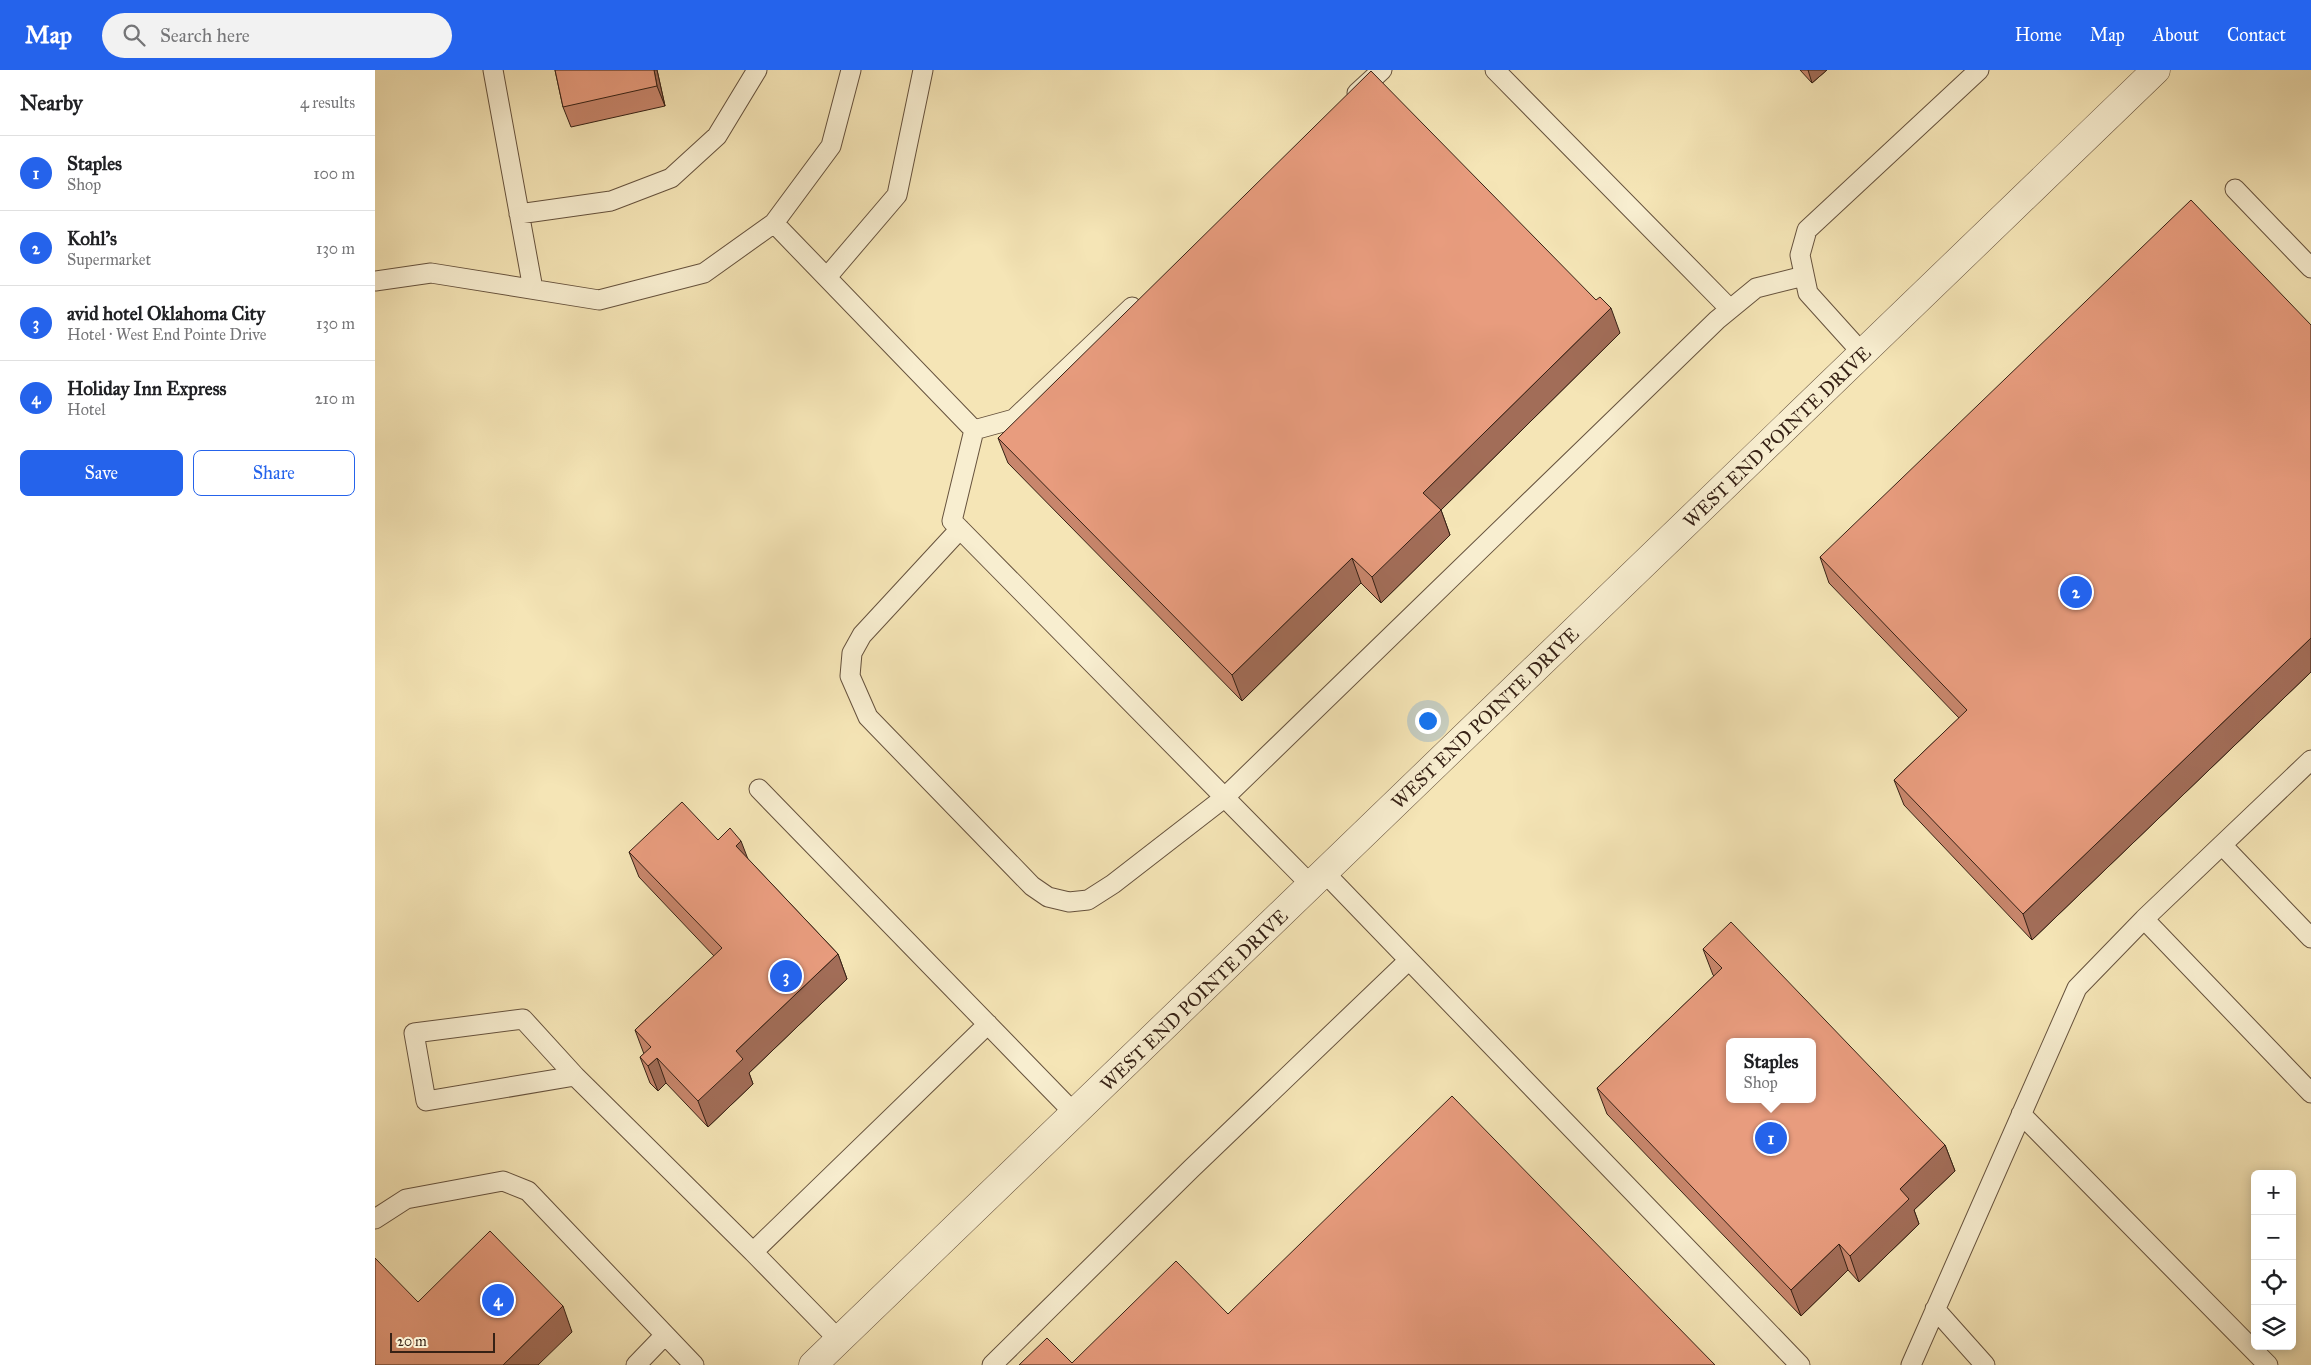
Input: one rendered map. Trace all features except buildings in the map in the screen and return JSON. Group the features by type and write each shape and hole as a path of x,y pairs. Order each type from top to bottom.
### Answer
{"street":[{"name":"WEST END POINTE DRIVE","path":"813,1365 2156,70"}],"lane":[{"path":"493,70 533,289"},
{"path":"519,214 611,201 671,178 717,136 757,70"},
{"path":"375,281 431,273 599,300 704,273 775,223 831,146 851,70"},
{"path":"827,277 897,195 923,70"},
{"path":"1342,108 1381,70"},
{"path":"1495,70 1730,310"},
{"path":"1863,354 1808,293 1800,255 1807,230 1979,70"},
{"path":"2235,189 2311,268"},
{"path":"775,223 974,430"},
{"path":"959,529 862,635 852,653 850,676 868,717 1033,886 1048,897 1069,902 1088,900 1113,884 1224,798 1730,310 1756,288 1805,276"},
{"path":"974,430 1014,419 1143,296"},
{"path":"974,430 952,521 959,529 1224,798 1409,960 1800,1365"},
{"path":"1911,1365 2077,988 2144,919 2311,760"},
{"path":"759,789 1075,1114"},
{"path":"2222,844 2311,938"},
{"path":"2144,919 2311,1093"},
{"path":"992,1365 1191,1169 1409,960"},
{"path":"575,1076 426,1102 414,1033 523,1019 575,1076 839,1340"},
{"path":"753,1252 988,1024"},
{"path":"2021,1114 2268,1365"},
{"path":"375,1219 406,1198 503,1181 520,1187 528,1191 694,1365"},
{"path":"1935,1309 1985,1365"},
{"path":"635,1365 665,1336"}],"place":[{"name":"Kohl's","path":"2076,592"},
{"name":"avid hotel Oklahoma City","path":"786,976"},
{"name":"Staples","path":"1771,1138"},
{"name":"Holiday Inn Express","path":"498,1300"}]}
